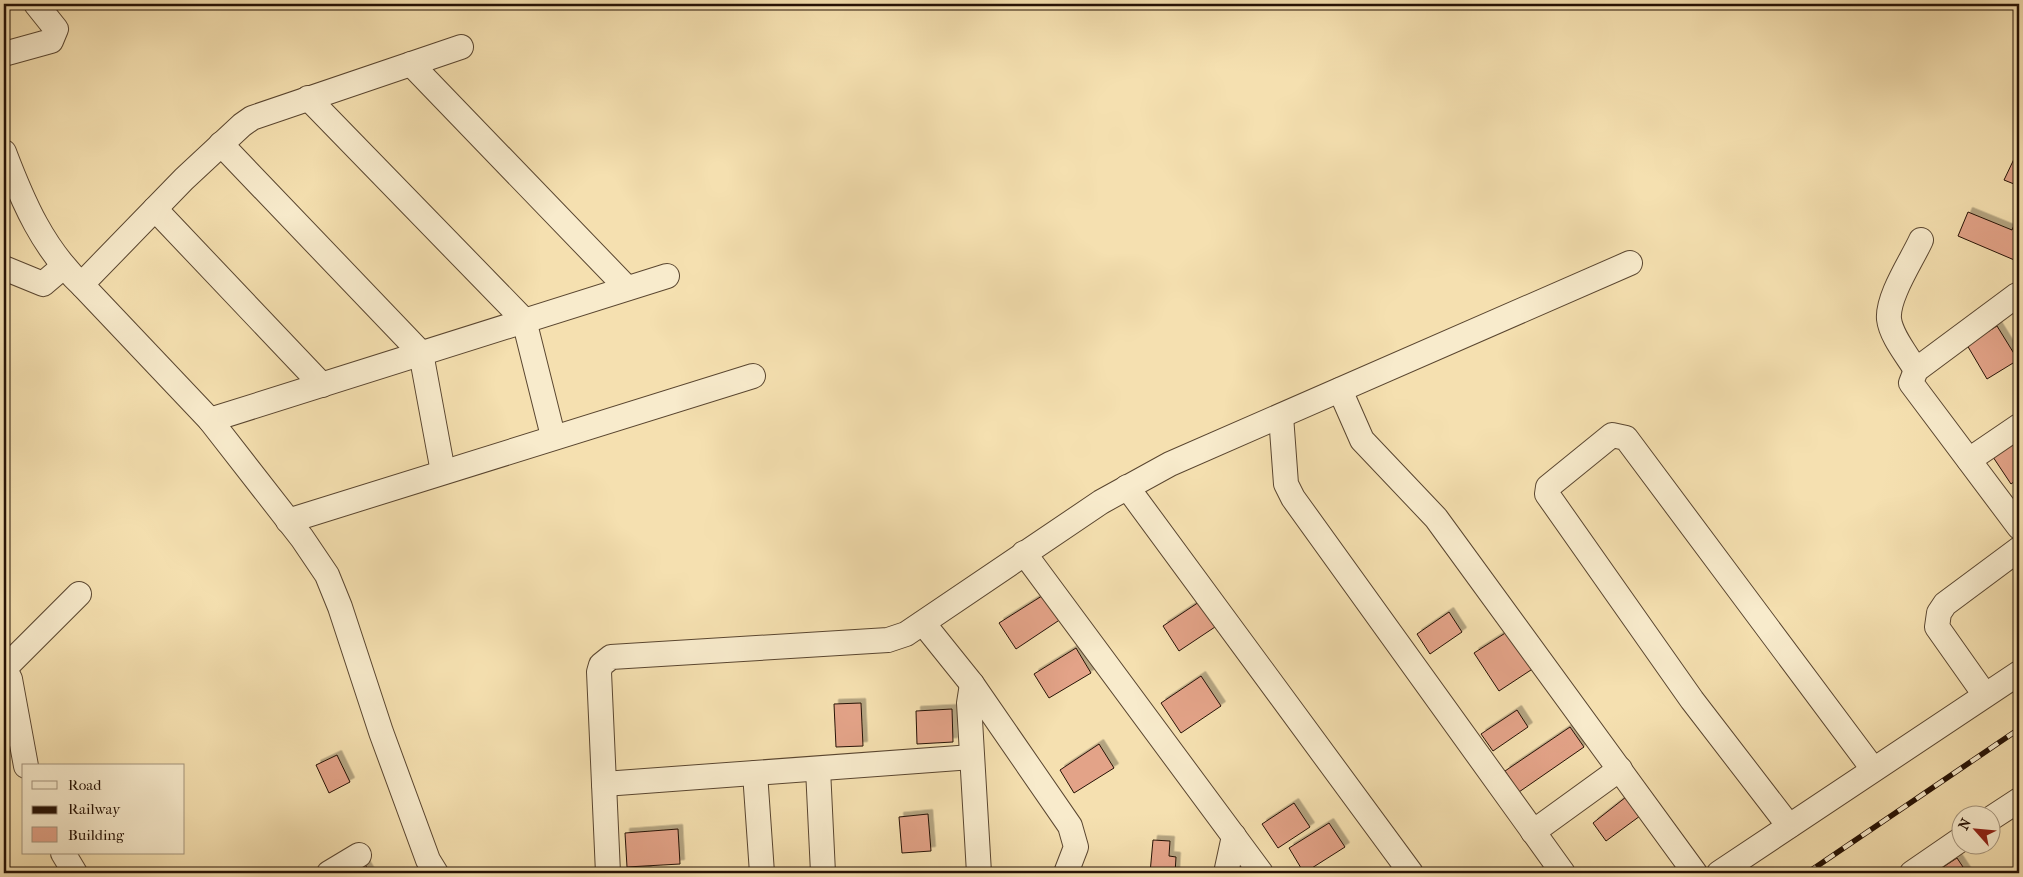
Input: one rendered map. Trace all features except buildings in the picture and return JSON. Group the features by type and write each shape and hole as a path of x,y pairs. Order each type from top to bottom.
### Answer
{"street":[{"path":"4,54 51,41 56,29 36,4"},
{"path":"83,286 83,283 155,209 221,144 252,118 461,47"},
{"path":"411,64 627,288"},
{"path":"308,98 524,320 554,436"},
{"path":"221,144 421,353 443,472"},
{"path":"4,152 40,233 62,267 83,286 210,420 327,575 337,599 381,732 428,860 436,873"},
{"path":"155,209 322,384"},
{"path":"1916,370 1893,331 1889,318 1892,300 1921,240"},
{"path":"608,873 599,672 601,664 611,657 888,640 906,634 1127,487 1170,464 1630,263"},
{"path":"4,268 43,284 62,267"},
{"path":"210,420 668,276"},
{"path":"2017,295 1916,370 1911,383 2019,527"},
{"path":"288,521 554,436 753,376"},
{"path":"1340,390 1362,440 1436,518 1694,873"},
{"path":"1281,416 1286,484 1292,498 1562,873"},
{"path":"1969,460 2019,426"},
{"path":"1789,826 1692,700 1547,494 1548,487 1612,435 1626,438 1873,769"},
{"path":"1127,487 1412,873"},
{"path":"1985,696 1937,628 1937,621 1945,604 2019,549"},
{"path":"1024,554 1261,873"},
{"path":"26,764 13,693 4,667 79,594"},
{"path":"922,623 972,684 1070,826 1076,847 1066,873"},
{"path":"1720,873 2019,673"},
{"path":"972,684 969,703 979,873"},
{"path":"604,784 972,758"},
{"path":"818,769 823,873"},
{"path":"1533,832 1620,769"},
{"path":"755,773 762,873"},
{"path":"2000,812 2019,800"},
{"path":"1226,873 1234,836"},
{"path":"1912,873 1950,847"},
{"path":"64,854 75,873"},
{"path":"329,873 359,855"}],"railway":[{"path":"1807,873 2019,729"}]}
